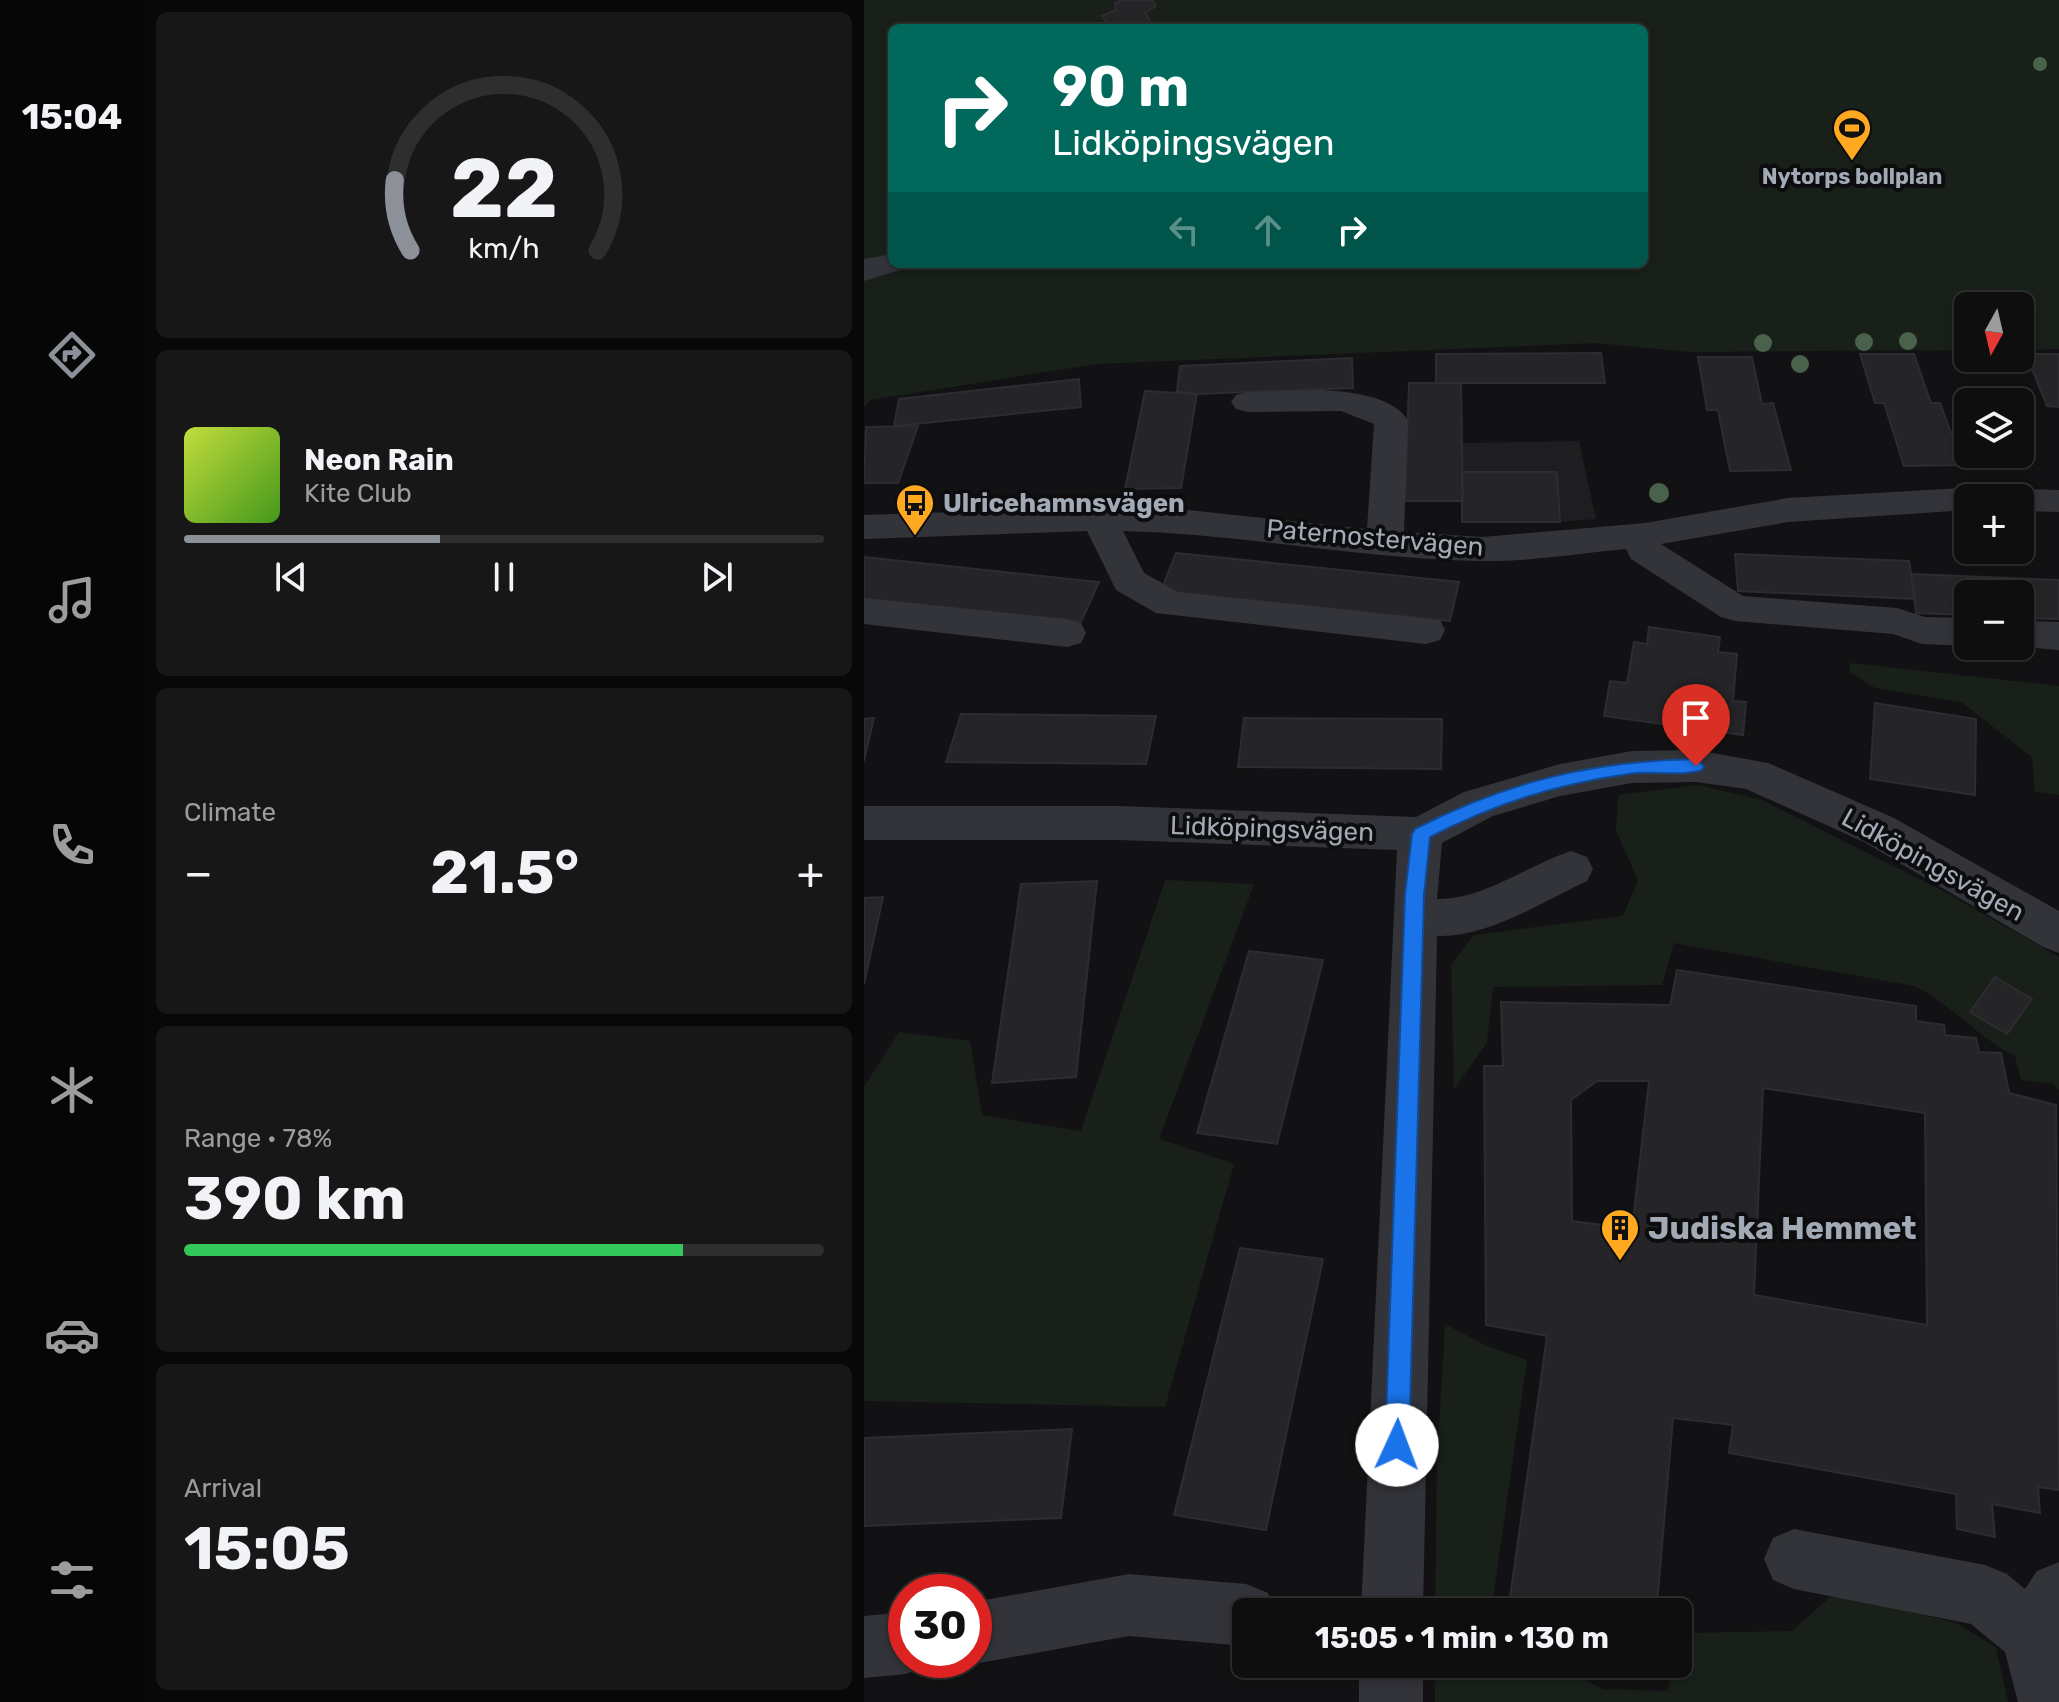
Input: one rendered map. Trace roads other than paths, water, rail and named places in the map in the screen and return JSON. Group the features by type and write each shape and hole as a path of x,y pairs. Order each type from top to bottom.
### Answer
{"street":[{"path":"864,272 869,267 888,264"},
{"path":"1248,402 1346,401 1378,409 1391,420 1385,543"},
{"name":"Paternostervägen","path":"864,527 1099,519 1179,521 1385,543 1483,549 1645,535 1788,510 1954,500"},
{"path":"2034,500 2059,501"},
{"path":"1099,519 1129,581 1170,604 1426,630"},
{"path":"1644,550 1735,608 1897,621 1922,630 1954,631"},
{"path":"864,611 1067,633"},
{"path":"2034,635 2059,636"},
{"name":"Lidköpingsvägen","path":"864,823 1119,823 1421,834 1479,804 1560,780 1632,767 1696,766 1753,774 1879,830 2059,934"},
{"path":"1392,1598 1415,917 1421,834"},
{"path":"1415,917 1452,918 1487,907 1571,869"},
{"path":"1794,1559 1985,1596 2046,1613 2050,1702"},
{"path":"992,1630 1129,1605 1232,1614"},
{"path":"864,1647 888,1645"},
{"path":"1391,1678 1391,1702"}],"place":[{"name":"Nytorps bollplan","path":"1852,162"},
{"name":"Ulricehamnsvägen","path":"915,537"},
{"name":"Judiska Hemmet","path":"1620,1262"}]}
